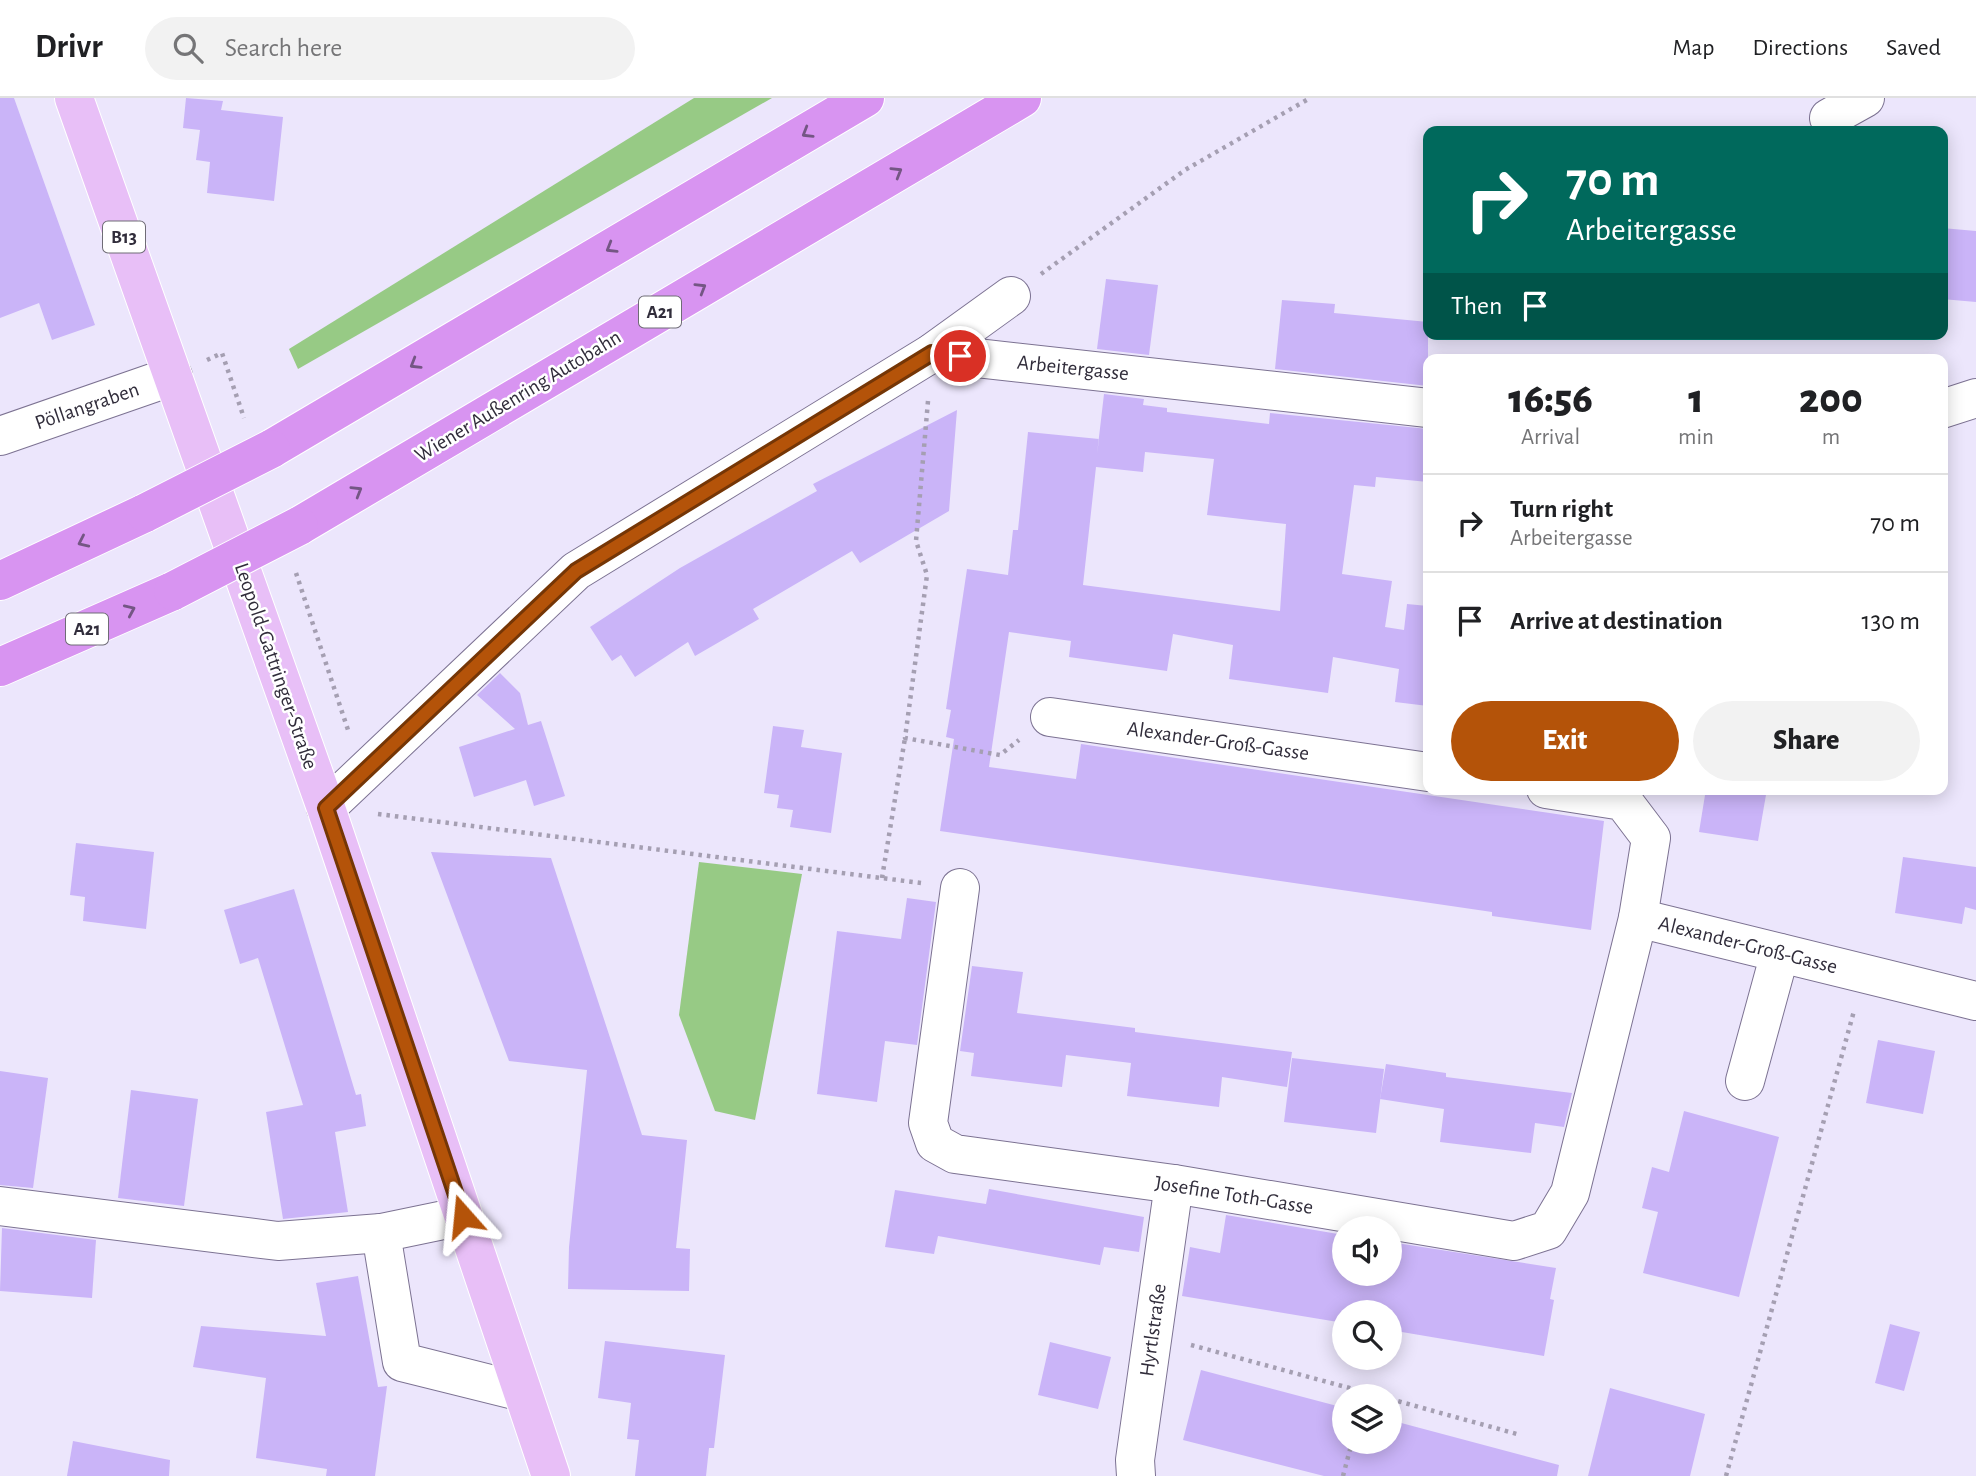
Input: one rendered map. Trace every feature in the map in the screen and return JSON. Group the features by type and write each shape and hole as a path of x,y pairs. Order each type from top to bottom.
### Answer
{"highway":[{"path":"0,582 271,449 866,98"},
{"name":"Wiener Außenring Autobahn","path":"0,667 173,591 299,526 1022,98"}],"main road":[{"name":"Leopold-Gattringer-Straße","path":"74,98 326,808 551,1476"}],"street":[{"path":"1829,118 1865,98"},
{"path":"326,808 576,571 932,353 1011,296"},
{"name":"Arbeitergasse","path":"932,353 1423,407"},
{"name":"Pöllangraben","path":"0,436 173,376"},
{"path":"1948,407 1976,398"},
{"name":"Alexander-Groß-Gasse","path":"1050,717 1423,771"},
{"name":"Alexander-Groß-Gasse","path":"1584,795 1623,801 1651,838 1637,918 1976,1000"},
{"name":"Josefine Toth-Gasse","path":"960,888 928,1123 935,1143 955,1154 1174,1184 1514,1241 1548,1230 1570,1193 1637,918"},
{"path":"1745,1081 1780,953"},
{"name":"Hyrtlstraße","path":"1136,1476 1135,1460 1174,1184"},
{"path":"0,1206 278,1241 381,1233 463,1216"},
{"path":"381,1233 402,1362 522,1392"}],"path":[{"path":"1011,296 1185,170 1310,98"},
{"path":"882,878 905,738 927,575 916,541 932,353"},
{"path":"905,738 1000,755 1050,717"},
{"path":"362,774 378,815 960,888"},
{"path":"1726,1476 1864,974"},
{"path":"1153,1335 1332,1385"},
{"path":"1402,1402 1517,1434"},
{"path":"1343,1476 1349,1454"}],"green space":[{"path":"694,98 772,98 298,369 289,349"},
{"path":"699,862 802,874 755,1120 715,1111 679,1015"}],"building":[{"path":"0,98 14,98 95,325 52,340 39,303 0,318"},
{"path":"186,98 223,101 221,110 283,117 274,201 207,193 210,162 196,160 200,130 183,128"},
{"path":"1948,229 1976,231 1976,302 1948,300"},
{"path":"1106,279 1158,285 1149,355 1097,349"},
{"path":"1282,300 1335,304 1334,313 1423,322 1423,340 1428,340 1428,354 1423,354 1423,385 1275,369"},
{"path":"1104,394 1144,399 1143,405 1167,408 1167,412 1269,424 1270,413 1423,428 1423,482 1376,477 1375,487 1354,485 1342,574 1392,581 1385,627 1404,630 1407,604 1423,606 1423,705 1395,702 1399,669 1333,657 1328,693 1229,679 1233,645 1173,634 1167,671 1069,657 1071,641 1009,632 989,767 1076,779 1081,744 1604,821 1591,930 1492,916 1492,912 940,831 954,739 946,737 951,710 946,709 967,569 1008,575 1013,530 1018,530 1028,432 1099,439","holes":["1145,452 1214,459 1207,515 1286,524 1280,611 1083,585 1096,467 1143,472"]},
{"path":"957,410 949,511 860,563 852,551 753,609 759,619 695,656 688,642 635,677 621,655 612,661 590,627 680,568 817,491 813,484"},
{"path":"500,673 520,693 528,725 541,721 565,796 534,806 526,780 474,797 459,747 515,729 477,695"},
{"path":"773,726 804,730 801,747 842,753 831,833 790,827 793,810 777,808 779,795 764,793"},
{"path":"1705,795 1766,795 1758,841 1699,832"},
{"path":"76,843 154,852 146,929 83,921 85,897 70,895"},
{"path":"431,852 551,858 642,1135 687,1140 676,1248 690,1249 689,1291 568,1289 569,1247 587,1070 509,1061"},
{"path":"1903,857 1976,867 1976,910 1965,907 1962,924 1895,913"},
{"path":"294,889 356,1095 361,1094 366,1126 335,1132 348,1212 283,1219 266,1112 303,1105 258,958 240,964 224,910"},
{"path":"907,898 936,902 917,1045 885,1041 877,1102 817,1094 837,931 901,939"},
{"path":"972,966 1023,972 1017,1013 1135,1028 1135,1032 1292,1052 1287,1087 1222,1077 1219,1107 1127,1096 1131,1063 1066,1055 1062,1087 971,1076 974,1053 960,1051"},
{"path":"1878,1040 1935,1051 1923,1114 1866,1103"},
{"path":"1292,1058 1384,1069 1376,1133 1284,1122"},
{"path":"1386,1064 1446,1073 1446,1077 1572,1093 1564,1127 1535,1123 1531,1153 1440,1142 1444,1109 1380,1099"},
{"path":"0,1071 48,1078 33,1188 0,1185"},
{"path":"131,1090 198,1099 184,1206 118,1198"},
{"path":"1684,1111 1779,1137 1739,1297 1643,1273 1658,1212 1642,1208 1652,1167 1669,1172"},
{"path":"989,1189 1144,1217 1139,1252 1104,1247 1100,1265 938,1236 934,1254 885,1247 895,1190 986,1204"},
{"path":"1226,1215 1332,1233 1332,1286 1402,1286 1402,1244 1556,1268 1550,1299 1554,1300 1544,1356 1402,1332 1402,1300 1332,1300 1332,1321 1182,1296 1190,1247 1220,1253"},
{"path":"2,1228 96,1240 92,1298 0,1291"},
{"path":"358,1276 378,1387 387,1386 375,1476 326,1476 327,1469 256,1458 266,1378 193,1367 201,1326 326,1336 316,1283"},
{"path":"1890,1324 1920,1332 1904,1391 1875,1383"},
{"path":"605,1341 725,1355 714,1448 709,1448 706,1476 635,1476 639,1440 627,1439 631,1403 598,1398"},
{"path":"1050,1342 1111,1357 1098,1409 1038,1395"},
{"path":"1201,1370 1332,1405 1332,1454 1402,1454 1402,1423 1559,1465 1557,1476 1324,1476 1183,1440"},
{"path":"1610,1388 1705,1414 1690,1476 1588,1476"},
{"path":"73,1441 170,1460 169,1476 67,1476"}],"route":[{"path":"463,1216 326,808 576,571 932,353 960,356"}]}
